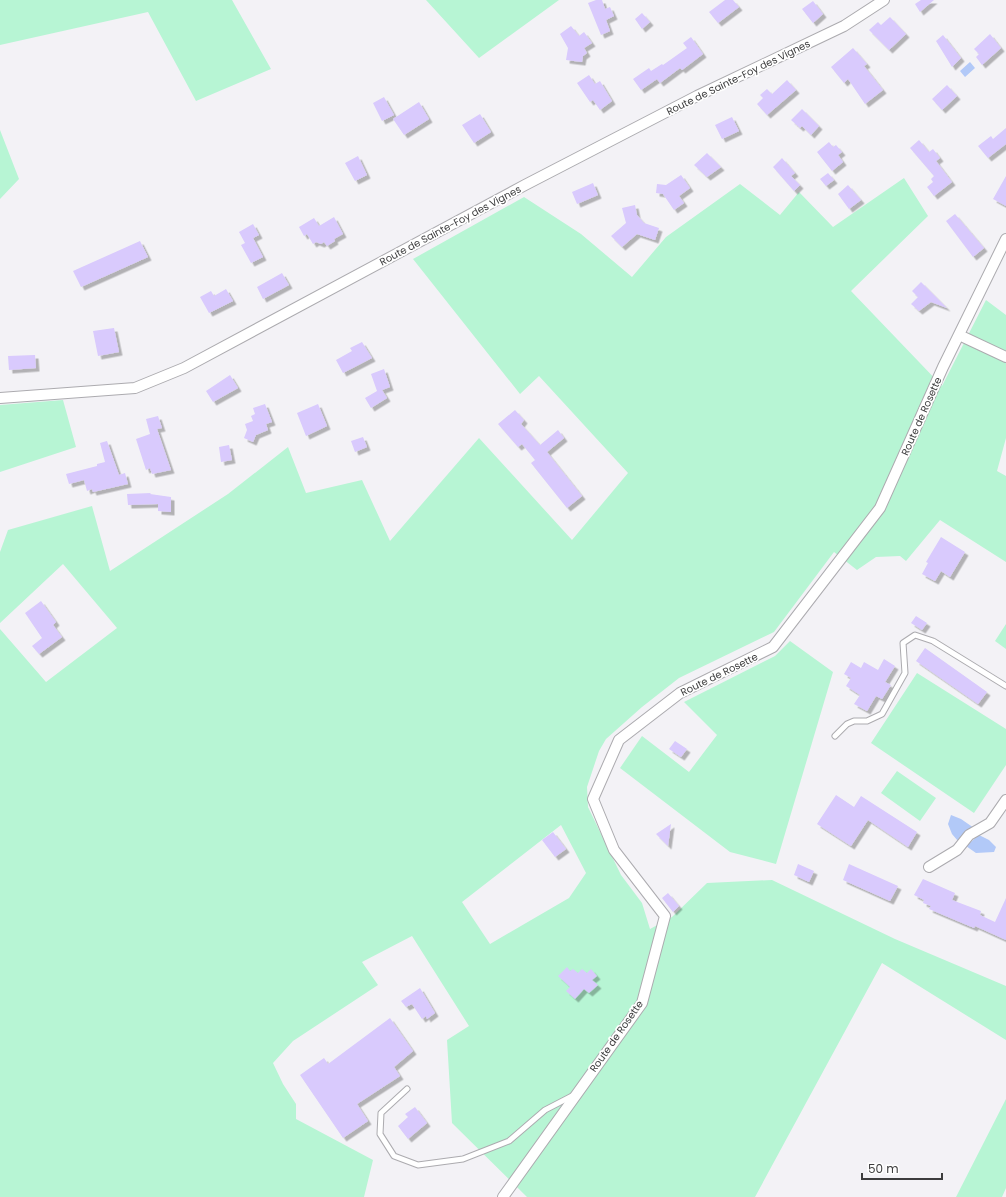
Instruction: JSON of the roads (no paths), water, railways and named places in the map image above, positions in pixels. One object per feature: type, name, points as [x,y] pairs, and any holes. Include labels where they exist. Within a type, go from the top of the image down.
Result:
[{"type":"street","name":"Route de Sainte-Foy des Vignes","points":[[0,398],[135,388],[184,368],[690,99],[844,26],[884,0]]},
{"type":"street","name":"Route de Rosette","points":[[503,1197],[642,1003],[665,916],[614,850],[593,798],[619,740],[680,693],[773,647],[880,508],[959,335],[1006,239]]},
{"type":"street","points":[[959,335],[1006,357]]},
{"type":"street","points":[[929,867],[956,850],[969,836],[990,823],[1006,800]]},
{"type":"lane","points":[[835,736],[847,724],[854,721],[867,721],[882,714],[905,673],[903,643],[915,635],[933,641],[1006,686]]},
{"type":"lane","points":[[407,1089],[381,1113],[380,1134],[394,1156],[418,1165],[463,1159],[508,1141],[545,1110],[576,1094]]},
{"type":"water","points":[[970,62],[975,68],[965,77],[960,71]]},
{"type":"water","points":[[951,815],[961,819],[974,828],[958,841],[952,834],[948,824]]},
{"type":"water","points":[[979,835],[989,840],[996,847],[994,852],[976,853],[966,846]]}]
